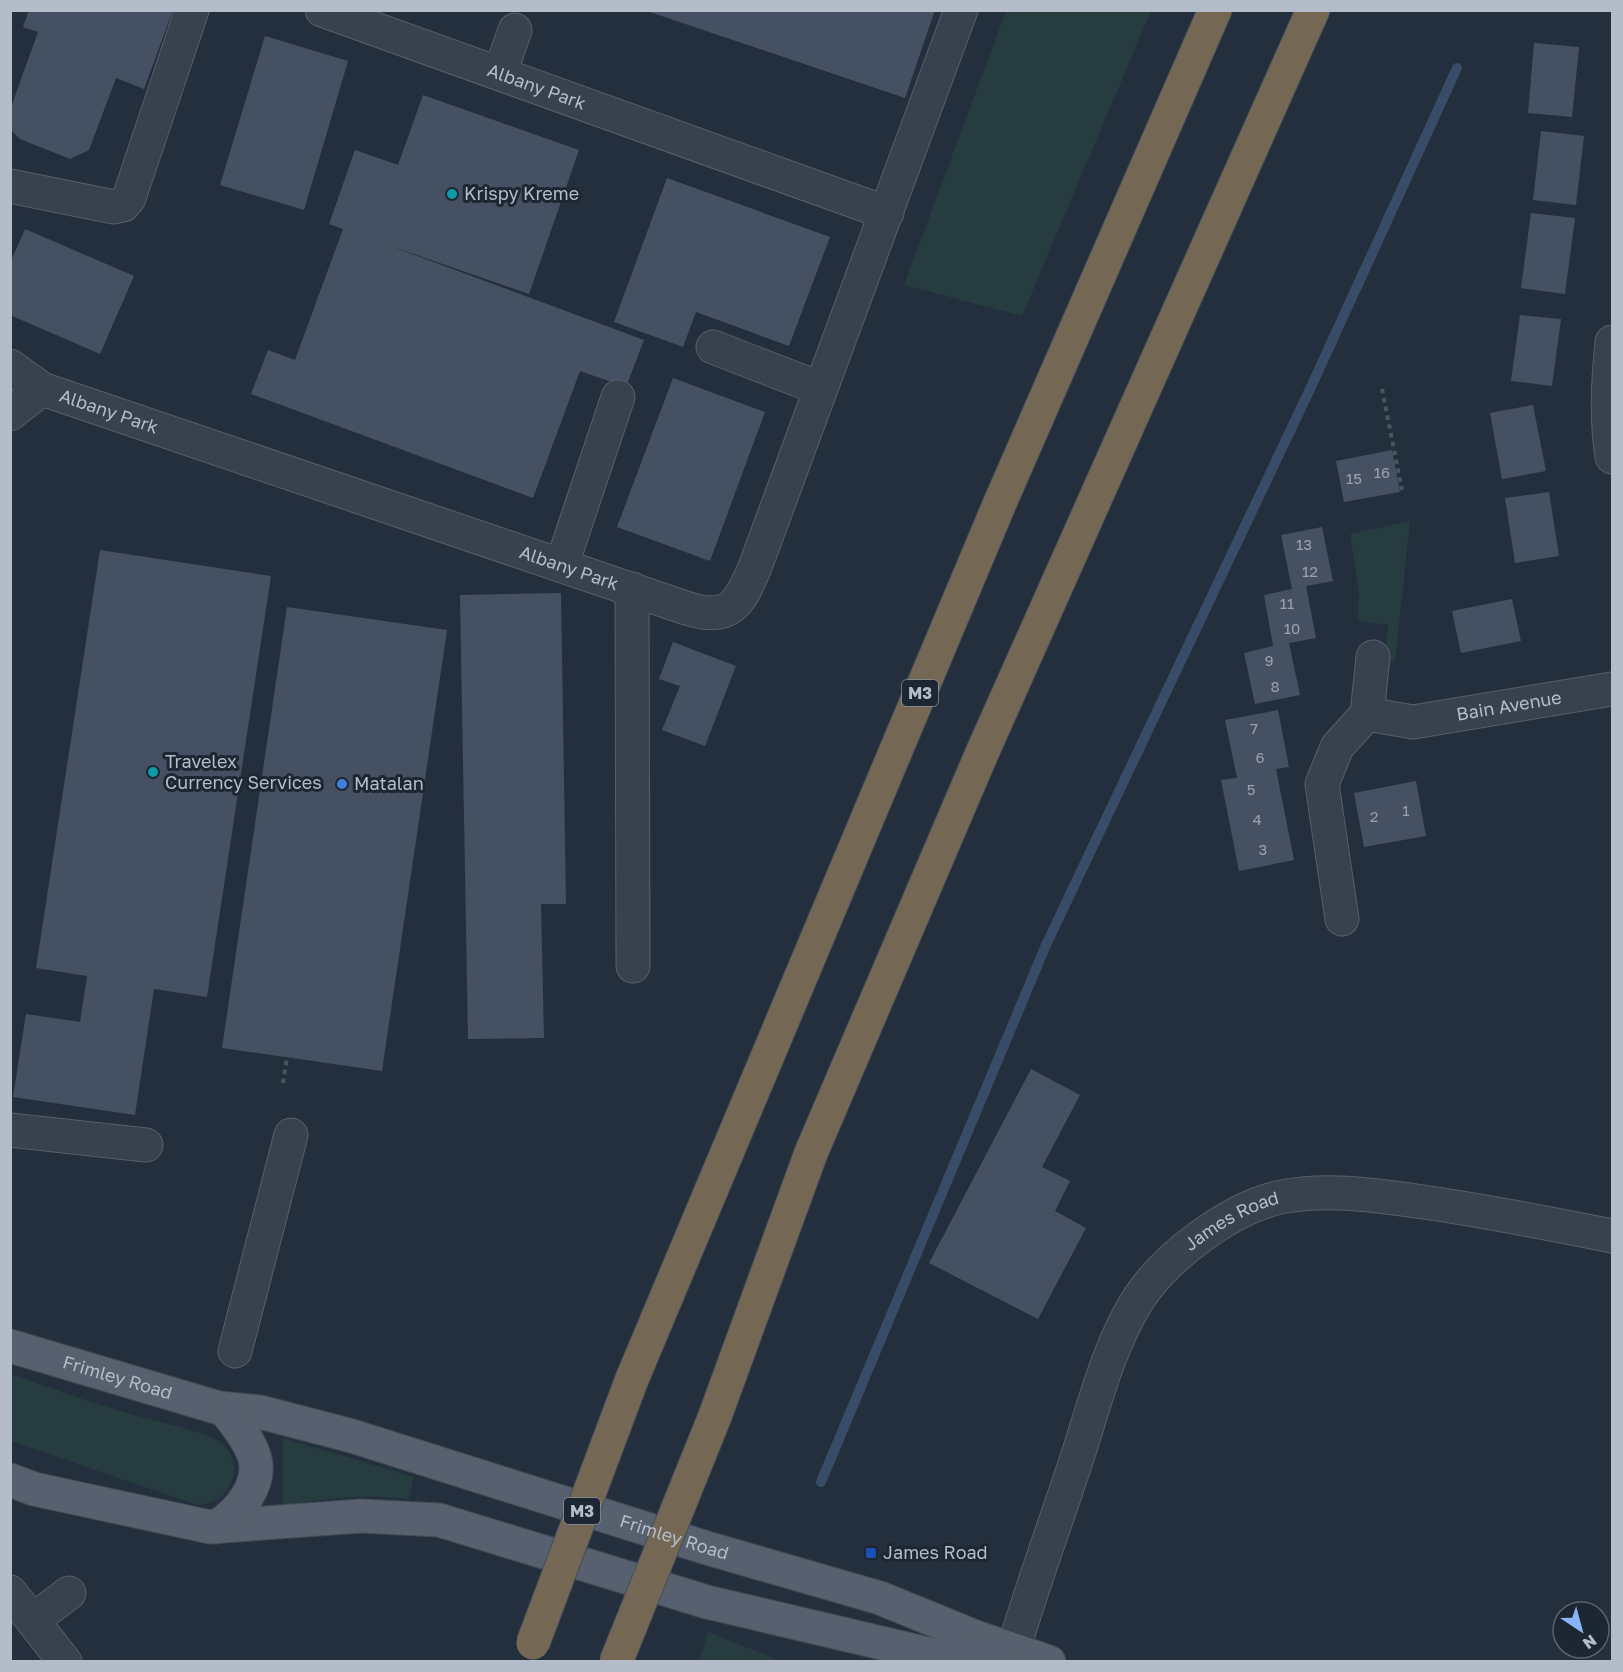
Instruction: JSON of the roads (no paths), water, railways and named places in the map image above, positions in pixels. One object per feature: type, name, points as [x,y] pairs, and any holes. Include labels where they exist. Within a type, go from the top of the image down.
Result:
[{"type":"highway","name":"M3","points":[[530,1652],[632,1379],[999,505],[1215,10]]},
{"type":"highway","points":[[616,1662],[715,1416],[811,1153],[982,753],[1312,10]]},
{"type":"highway","points":[[1285,71],[1319,10]]},
{"type":"main road","name":"Frimley Road","points":[[12,1343],[225,1410],[260,1412],[346,1434],[707,1548],[880,1598],[1013,1651],[1049,1662]]},
{"type":"main road","points":[[216,1527],[231,1518],[244,1502],[254,1480],[256,1466],[254,1454],[225,1410]]},
{"type":"main road","name":"Frimley Road","points":[[18,1489],[216,1527],[362,1516],[439,1520],[707,1602],[937,1656],[966,1656],[1013,1651]]},
{"type":"street","points":[[10,186],[114,207],[123,205],[129,198],[140,168],[192,10]]},
{"type":"street","name":"Albany Park","points":[[322,10],[887,213]]},
{"type":"street","name":"Albany Park","points":[[10,414],[42,389],[706,614],[727,610],[738,602],[755,567],[819,388],[887,213],[961,10]]},
{"type":"street","points":[[500,73],[515,30]]},
{"type":"street","points":[[1612,342],[1607,394],[1607,423],[1612,457]]},
{"type":"street","points":[[713,347],[819,388]]},
{"type":"street","points":[[10,366],[42,389]]},
{"type":"street","points":[[562,564],[618,397]]},
{"type":"street","points":[[632,589],[633,966]]},
{"type":"street","points":[[1342,919],[1322,784],[1336,747],[1367,714],[1373,657]]},
{"type":"street","name":"Bain Avenue","points":[[1367,714],[1413,722],[1612,689]]},
{"type":"street","points":[[10,1130],[146,1145]]},
{"type":"street","points":[[235,1351],[291,1135]]},
{"type":"street","name":"James Road","points":[[1013,1651],[1028,1598],[1123,1328],[1147,1287],[1165,1268],[1215,1226],[1249,1208],[1281,1197],[1326,1193],[1377,1196],[1447,1206],[1612,1236]]},
{"type":"street","points":[[10,1592],[65,1662]]},
{"type":"street","points":[[33,1620],[69,1593]]},
{"type":"waterway","points":[[821,1482],[1046,945],[1311,387],[1457,68]]},
{"type":"place","name":"Krispy Kreme","points":[[452,194]]},
{"type":"place","name":"Travelex Currency Services","points":[[153,772]]},
{"type":"place","name":"Matalan","points":[[342,784]]},
{"type":"place","name":"James Road","points":[[871,1553]]}]
